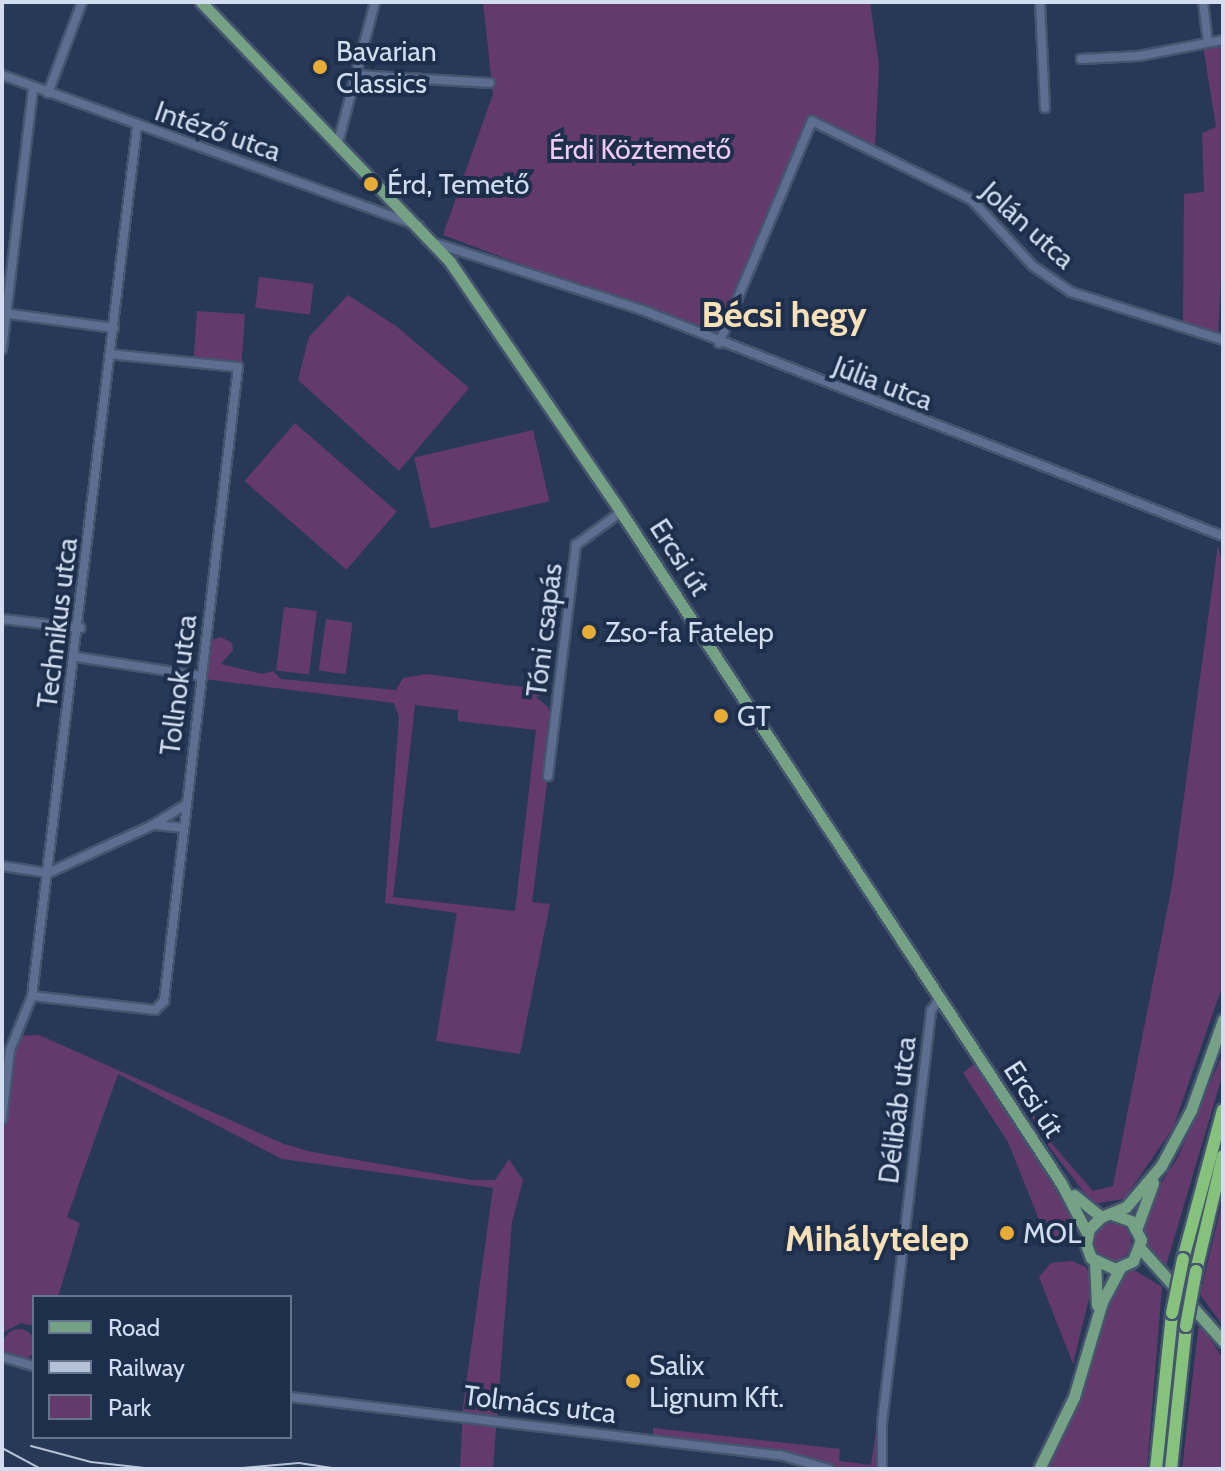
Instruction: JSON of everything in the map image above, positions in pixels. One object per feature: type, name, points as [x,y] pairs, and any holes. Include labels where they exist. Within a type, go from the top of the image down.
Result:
[{"type":"highway","points":[[1156,1469],[1172,1313],[1183,1259],[1223,1110]]},
{"type":"highway","points":[[1171,1469],[1186,1326],[1223,1156]]},
{"type":"main road","name":"Ercsi út","points":[[201,2],[435,243],[621,512],[1061,1183],[1087,1233]]},
{"type":"main road","points":[[1223,1020],[1202,1085],[1161,1166],[1137,1227],[1140,1248],[1223,1341]]},
{"type":"main road","points":[[1096,1322],[1095,1262],[1087,1249],[1087,1233],[1138,1195],[1161,1166]]},
{"type":"main road","name":"Ercsi út","points":[[1061,1183],[1106,1216]]},
{"type":"main road","points":[[1106,1216],[1137,1227]]},
{"type":"main road","points":[[1039,1469],[1074,1397],[1096,1322],[1124,1266],[1140,1248]]},
{"type":"main road","points":[[1095,1262],[1163,1275]]},
{"type":"street","points":[[48,93],[82,2]]},
{"type":"street","points":[[338,143],[375,2]]},
{"type":"street","points":[[1040,2],[1045,108]]},
{"type":"street","points":[[1203,2],[1208,43]]},
{"type":"street","points":[[1081,59],[1223,40]]},
{"type":"street","name":"Intéző utca","points":[[2,75],[137,127],[261,168],[401,224],[419,226]]},
{"type":"street","points":[[357,75],[490,83]]},
{"type":"street","points":[[2,349],[33,88]]},
{"type":"street","name":"Jolán utca","points":[[719,343],[812,121],[972,200],[1033,266],[1071,292],[1223,340]]},
{"type":"street","name":"Technikus utca","points":[[2,1119],[10,1050],[32,996],[80,628],[137,127]]},
{"type":"street","name":"Júlia utca","points":[[435,243],[576,286],[1223,536]]},
{"type":"street","points":[[4,313],[114,328]]},
{"type":"street","name":"Tollnok utca","points":[[32,996],[161,1008],[184,828],[238,367],[111,354]]},
{"type":"street","name":"Tóni csapás","points":[[548,776],[576,545],[621,512]]},
{"type":"street","points":[[2,619],[80,628]]},
{"type":"street","points":[[76,657],[201,676]]},
{"type":"street","points":[[2,866],[48,873],[153,825],[186,804]]},
{"type":"street","points":[[153,825],[184,828]]},
{"type":"street","name":"Délibáb utca","points":[[882,1469],[882,1423],[931,1011],[940,998]]},
{"type":"street","points":[[2,1357],[32,1365]]},
{"type":"street","name":"Tolmács utca","points":[[292,1397],[756,1452],[829,1469]]},
{"type":"green space","name":"Érdi Köztemető","points":[[483,2],[870,2],[879,65],[875,145],[810,117],[719,338],[443,235],[493,94]]},
{"type":"green space","points":[[1223,42],[1223,234],[1218,336],[1183,325],[1184,194],[1204,192],[1202,133],[1216,127],[1203,46]]},
{"type":"green space","points":[[259,277],[314,284],[310,314],[255,308]]},
{"type":"green space","points":[[348,295],[396,326],[469,388],[399,471],[298,380],[309,337]]},
{"type":"green space","points":[[197,311],[245,314],[241,363],[194,360]]},
{"type":"green space","points":[[295,423],[397,512],[346,570],[244,481]]},
{"type":"green space","points":[[533,430],[549,501],[431,529],[414,457]]},
{"type":"green space","points":[[1218,545],[1223,571],[1223,984],[1173,1128],[1124,1199],[1098,1203],[1090,1200],[1044,1140],[1020,1094],[1053,1145],[1093,1191],[1113,1186],[1172,885]]},
{"type":"green space","points":[[284,607],[317,611],[309,675],[276,671]]},
{"type":"green space","points":[[326,619],[353,623],[346,674],[319,670]]},
{"type":"green space","points":[[221,637],[232,643],[233,650],[221,664],[262,674],[273,671],[281,679],[396,690],[403,678],[427,674],[551,691],[536,697],[548,707],[554,727],[532,902],[550,904],[520,1054],[436,1041],[457,913],[385,903],[399,717],[394,703],[204,679],[208,641]],"holes":[[[415,705],[458,710],[458,721],[536,730],[515,911],[393,897]]]},
{"type":"green space","points":[[39,1035],[284,1144],[312,1152],[471,1180],[495,1180],[509,1159],[523,1180],[512,1222],[493,1469],[460,1469],[463,1407],[493,1188],[282,1159],[118,1074],[67,1217],[80,1223],[59,1295],[32,1295],[32,1326],[21,1323],[2,1333],[2,1142],[16,1036]]},
{"type":"green space","points":[[1223,1053],[1223,1073],[1165,1269],[1146,1247],[1143,1211],[1178,1157]]},
{"type":"green space","points":[[975,1063],[1079,1227],[1069,1240],[1052,1239],[1038,1217],[1008,1142],[963,1073]]},
{"type":"green space","points":[[1223,1199],[1223,1326],[1200,1294]]},
{"type":"green space","points":[[1112,1223],[1125,1229],[1131,1242],[1125,1255],[1112,1261],[1099,1255],[1093,1242],[1099,1229]]},
{"type":"green space","points":[[1072,1261],[1086,1267],[1093,1282],[1073,1364],[1039,1277],[1051,1263]]},
{"type":"green space","points":[[1134,1270],[1162,1287],[1147,1469],[1046,1469],[1079,1404],[1106,1304],[1122,1274]]},
{"type":"green space","points":[[1199,1322],[1223,1359],[1223,1469],[1182,1469]]},
{"type":"green space","points":[[19,1329],[30,1334],[30,1356],[19,1361],[8,1356],[3,1345],[8,1334]]},
{"type":"green space","points":[[880,1403],[882,1469],[829,1469],[653,1440],[653,1428],[840,1449],[839,1461],[871,1465]]},
{"type":"railway","points":[[31,1446],[91,1462],[154,1469]]},
{"type":"railway","points":[[2,1448],[41,1469]]},
{"type":"railway","points":[[231,1469],[299,1463],[339,1469]]},
{"type":"place","name":"Bavarian Classics","points":[[320,67]]},
{"type":"place","name":"Érd, Temető","points":[[371,184]]},
{"type":"place","name":"Zso-fa Fatelep","points":[[589,632]]},
{"type":"place","name":"GT","points":[[721,716]]},
{"type":"place","name":"MOL","points":[[1007,1233]]},
{"type":"place","name":"Salix Lignum Kft.","points":[[633,1381]]},
{"type":"district","name":"Bécsi hegy","points":[[784,315]]},
{"type":"district","name":"Mihálytelep","points":[[877,1239]]}]
